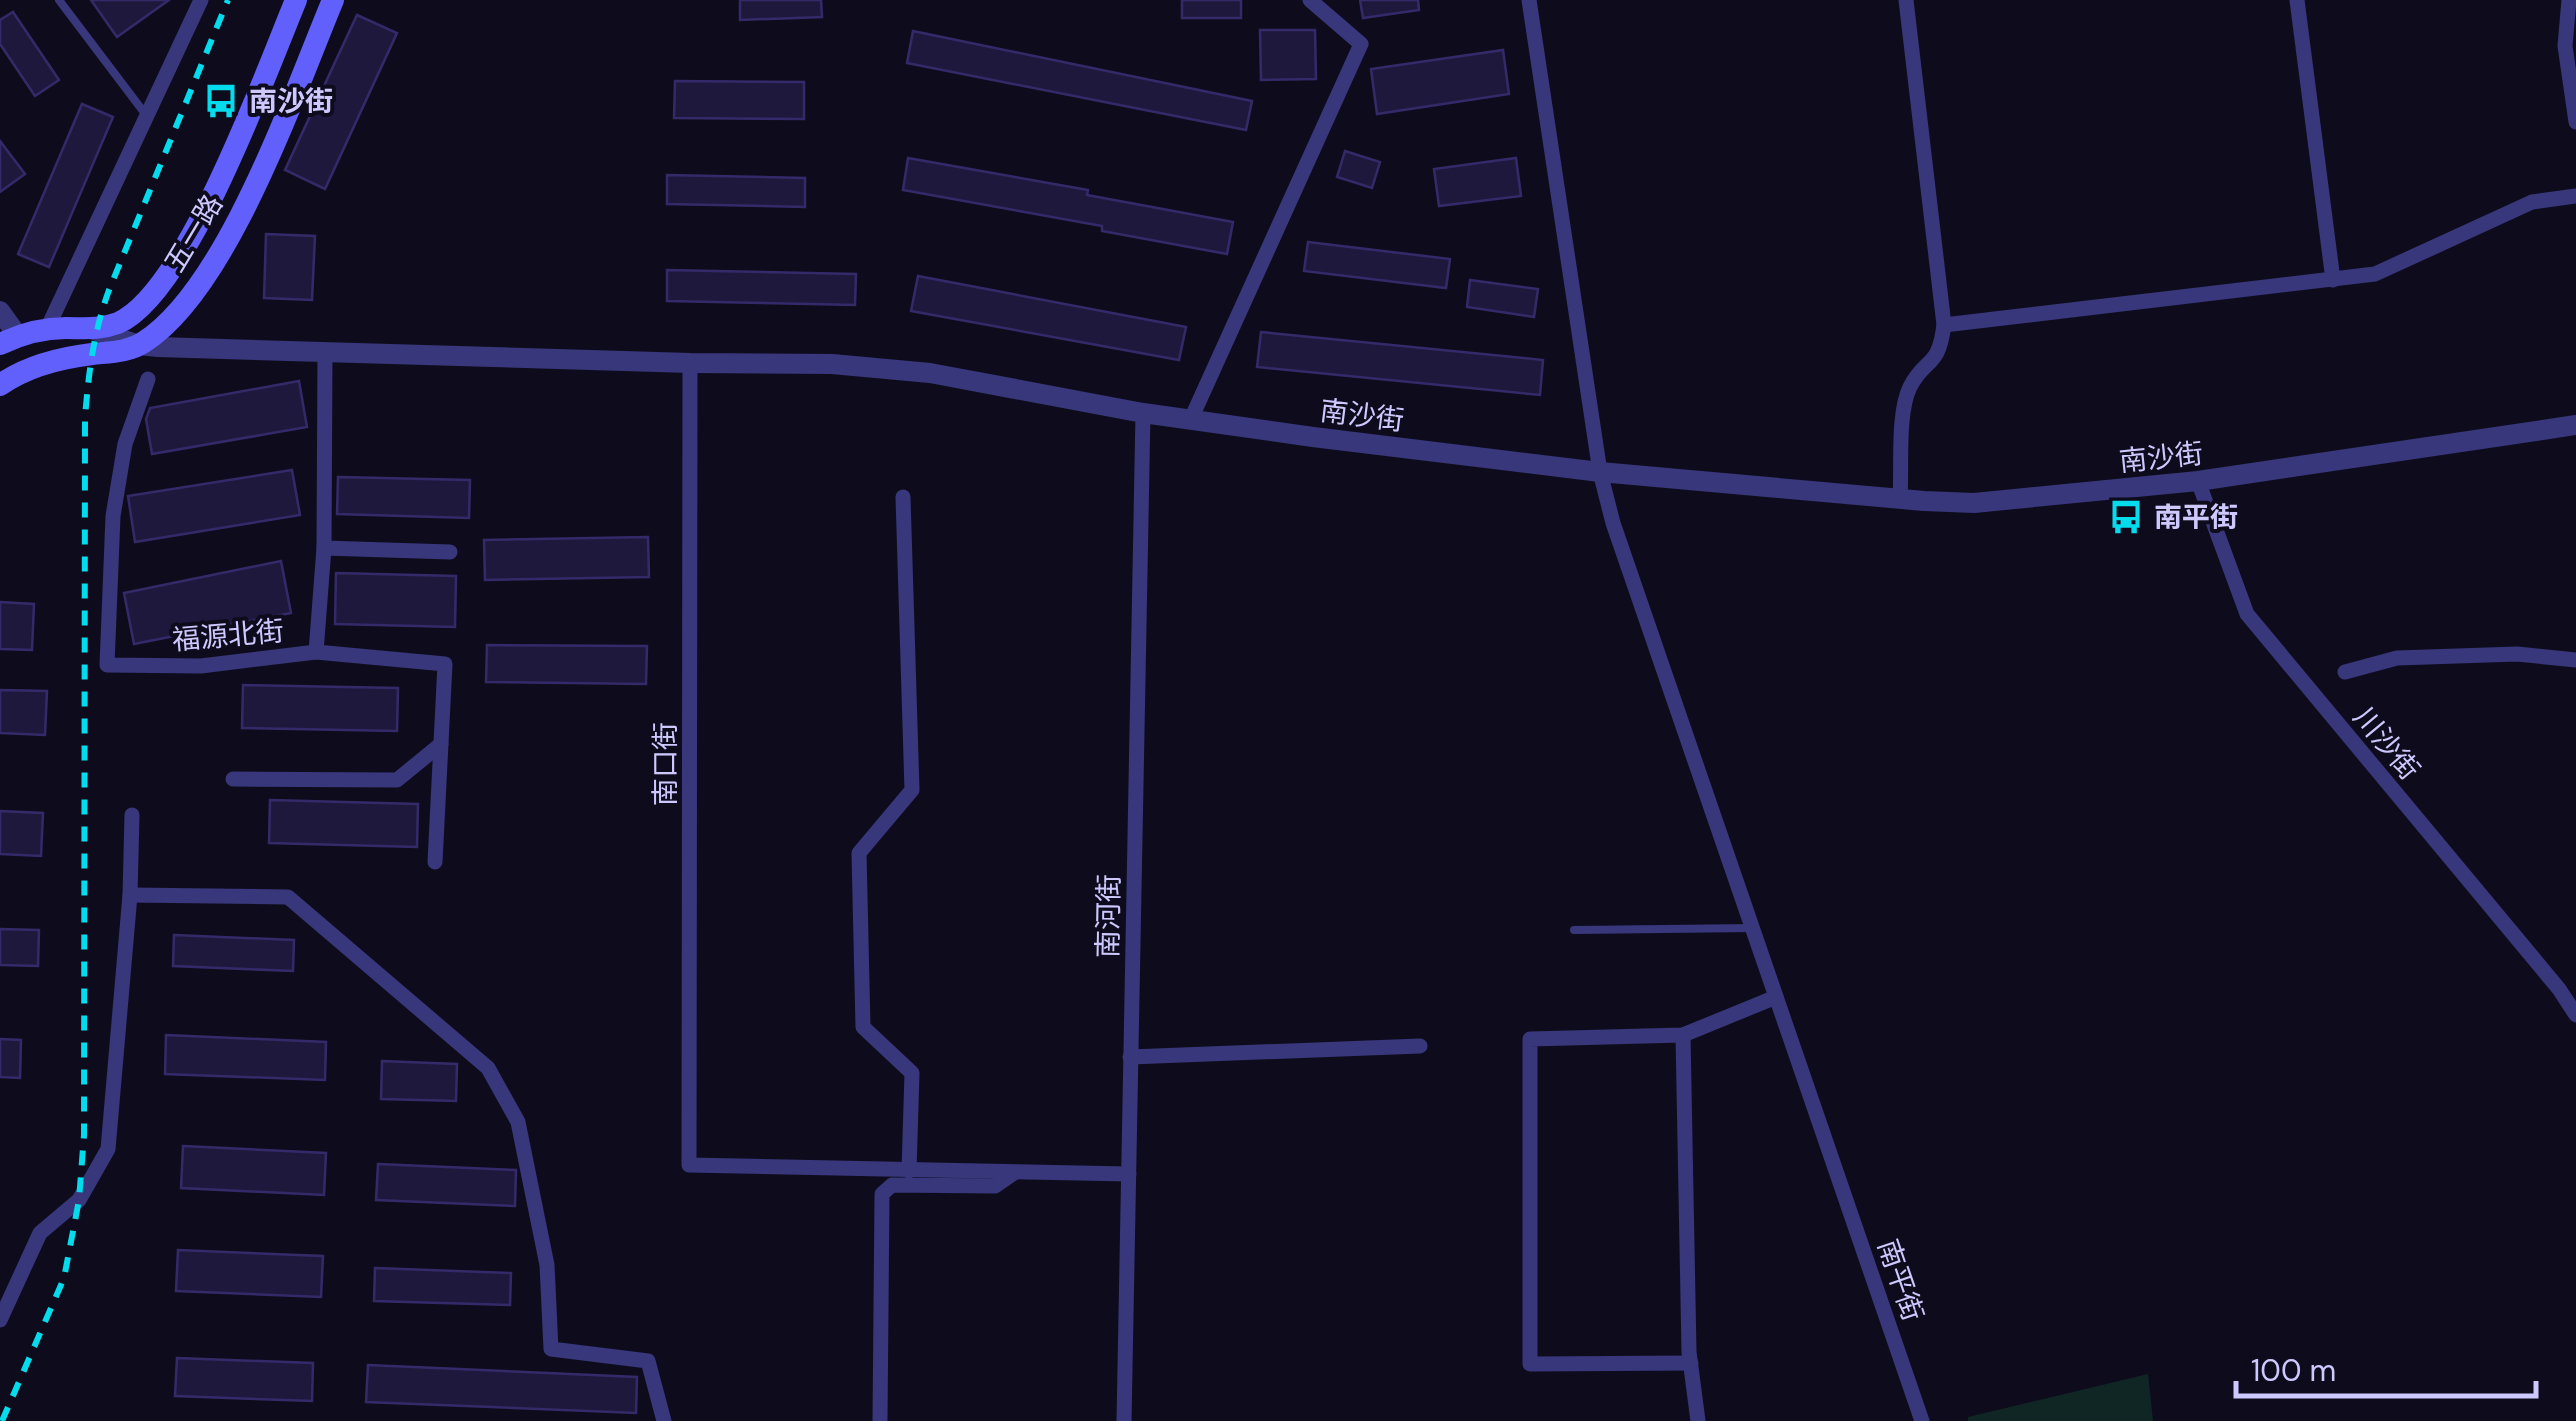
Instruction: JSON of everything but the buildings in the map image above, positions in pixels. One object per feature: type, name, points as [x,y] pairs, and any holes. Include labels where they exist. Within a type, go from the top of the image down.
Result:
[{"type":"main road","name":"五一路","points":[[9,340],[47,329],[94,330],[121,322],[143,306],[179,256],[210,199],[296,0]]},
{"type":"main road","name":"五一路","points":[[140,346],[166,326],[181,308],[236,222],[264,167],[333,0]]},
{"type":"main road","points":[[0,385],[16,374],[52,361],[140,346]]},
{"type":"street","points":[[47,329],[202,0]]},
{"type":"street","points":[[1191,419],[1361,44],[1310,0]]},
{"type":"street","name":"南平街","points":[[1529,0],[1600,472],[1613,523],[1922,1421]]},
{"type":"street","points":[[1900,500],[1904,410],[1911,386],[1940,354],[1944,326],[1906,0]]},
{"type":"street","points":[[2297,0],[2334,280]]},
{"type":"street","points":[[2570,0],[2566,46],[2576,122]]},
{"type":"street","points":[[1944,326],[2375,274],[2532,202],[2576,196]]},
{"type":"street","points":[[0,311],[9,340]]},
{"type":"street","name":"南沙街","points":[[94,330],[140,346],[832,364],[930,373],[1143,413],[1313,438],[1600,472],[1900,500],[1974,503],[2198,481],[2576,425]]},
{"type":"street","points":[[316,652],[324,548],[325,352]]},
{"type":"street","name":"南口街","points":[[690,363],[689,1165],[909,1171]]},
{"type":"street","name":"福源北街","points":[[148,380],[125,444],[114,516],[107,665],[201,666],[316,652],[445,664],[435,862]]},
{"type":"street","name":"南河街","points":[[1124,1421],[1143,413]]},
{"type":"street","name":"川沙街","points":[[2198,481],[2247,614],[2559,989],[2576,1015]]},
{"type":"street","points":[[903,498],[912,790],[860,853],[863,1027],[912,1073],[909,1171],[1128,1174]]},
{"type":"street","points":[[324,548],[450,552]]},
{"type":"street","points":[[2346,672],[2397,658],[2517,654],[2576,660]]},
{"type":"street","points":[[233,779],[397,780],[441,744]]},
{"type":"street","points":[[0,1320],[40,1233],[79,1200],[108,1149],[130,895],[132,815]]},
{"type":"street","points":[[130,895],[288,897],[488,1068],[518,1122],[547,1265],[551,1349],[648,1360],[664,1421]]},
{"type":"street","points":[[2559,989],[2576,994]]},
{"type":"street","points":[[1690,1363],[1530,1364],[1530,1039],[1684,1035],[1776,997]]},
{"type":"street","points":[[1684,1035],[1690,1363],[1698,1421]]},
{"type":"street","points":[[1130,1057],[1420,1046]]},
{"type":"street","points":[[880,1421],[882,1194],[892,1186],[995,1186],[1015,1173]]},
{"type":"lane","points":[[59,0],[146,115]]},
{"type":"lane","points":[[1574,930],[1752,928]]},
{"type":"green space","points":[[2148,1374],[2153,1421],[1968,1421],[1968,1417]]},
{"type":"railway","points":[[2,1421],[64,1278],[79,1200],[84,1135],[85,417],[93,353],[109,290],[228,0]]},
{"type":"place","name":"南沙街","points":[[221,101]]},
{"type":"place","name":"南平街","points":[[2126,517]]}]
